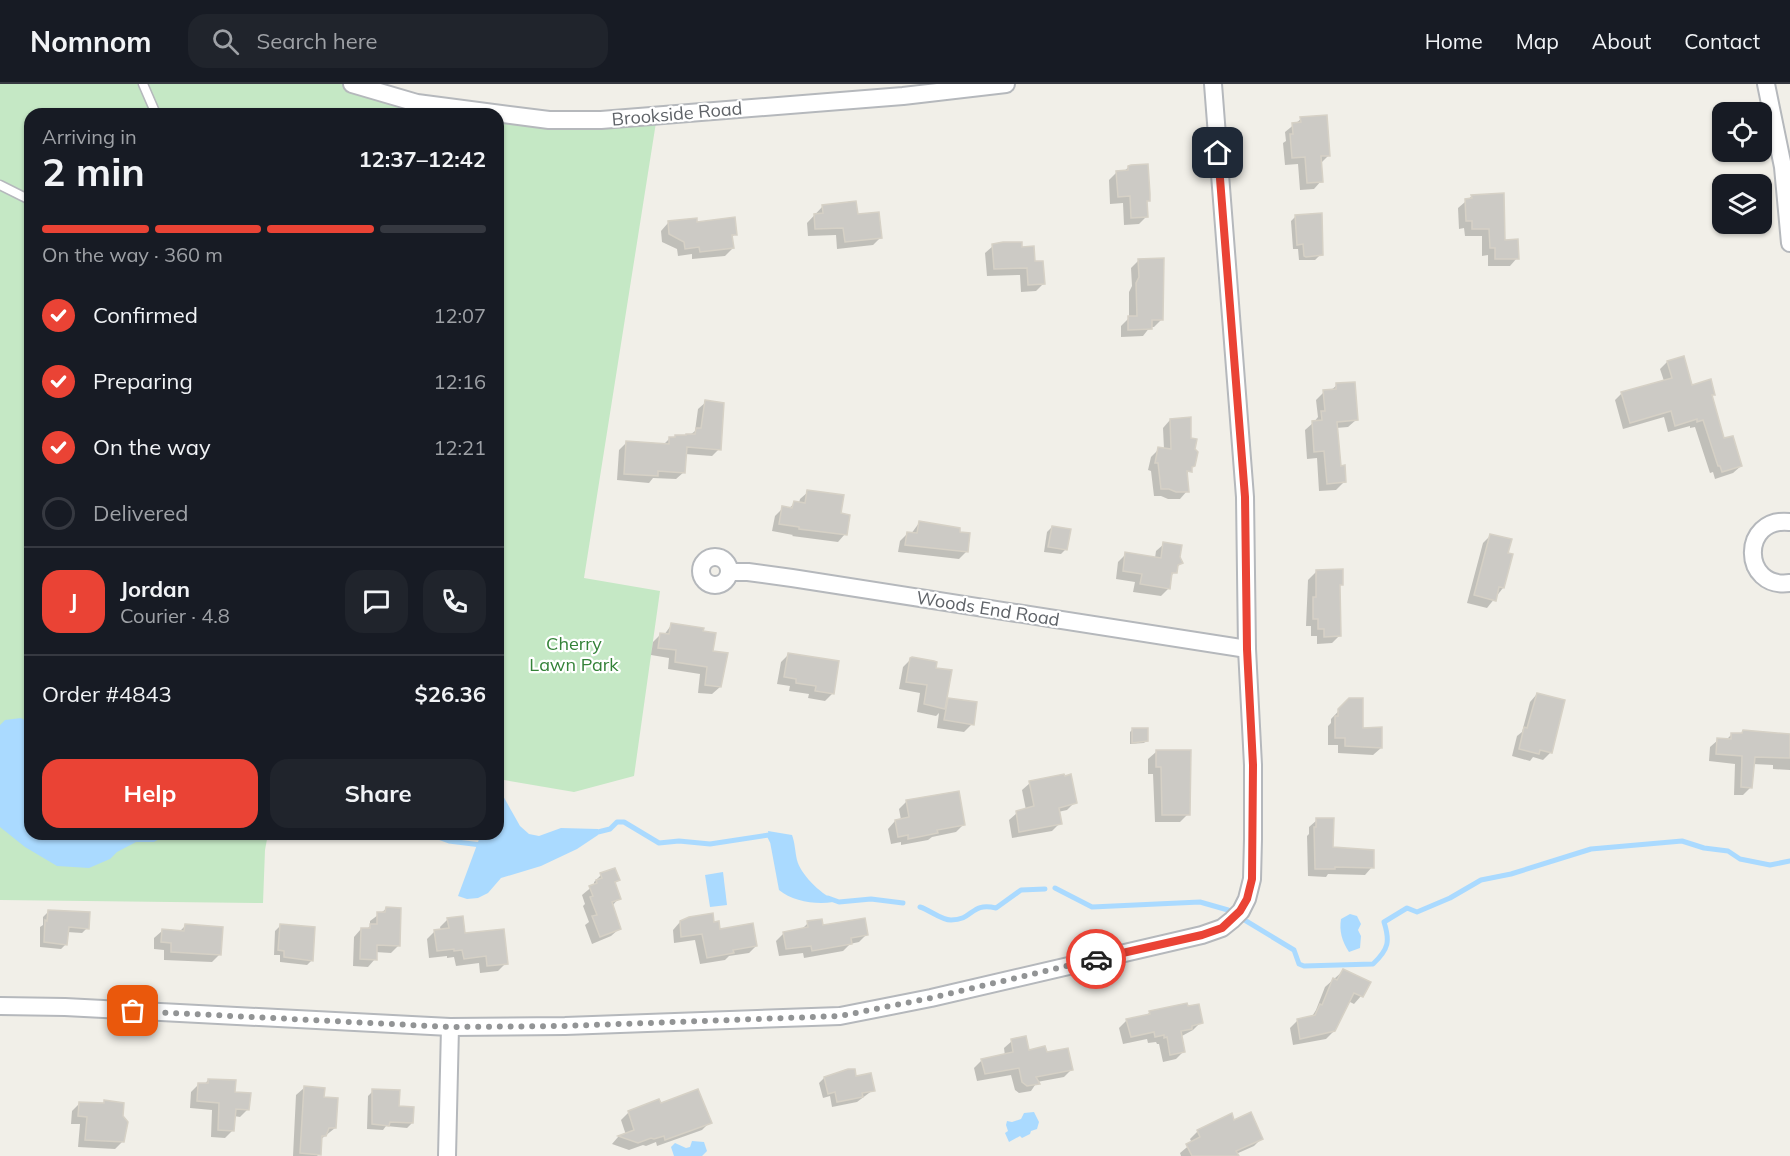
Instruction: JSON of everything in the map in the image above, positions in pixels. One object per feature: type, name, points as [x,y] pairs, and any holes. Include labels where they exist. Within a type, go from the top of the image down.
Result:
[{"type":"street","name":"Brookside Road","points":[[352,84],[417,103],[456,108]]},
{"type":"street","name":"Brookside Road","points":[[504,114],[549,120],[601,120],[903,90],[1006,84]]},
{"type":"street","points":[[0,1006],[65,1007],[450,1027],[565,1026],[840,1016],[931,998],[1202,935],[1222,928],[1236,916],[1247,899],[1252,879],[1253,765],[1247,649],[1245,497],[1213,84]]},
{"type":"street","points":[[1766,84],[1783,167],[1790,243]]},
{"type":"street","points":[[1790,522],[1774,523],[1764,528],[1757,536],[1752,552],[1756,566],[1765,578],[1775,583],[1790,583]]},
{"type":"street","name":"Woods End Road","points":[[729,572],[781,576],[1247,649]]},
{"type":"street","points":[[447,1156],[450,1027]]},
{"type":"lane","points":[[143,84],[153,108]]},
{"type":"lane","points":[[0,185],[24,197]]},
{"type":"green space","name":"Cherry Lawn Park","points":[[0,84],[380,84],[456,108],[24,108],[24,840],[267,840],[263,903],[0,900]]},
{"type":"green space","name":"Cherry Lawn Park","points":[[504,110],[657,116],[584,578],[660,591],[634,776],[574,792],[504,780]]},
{"type":"water","points":[[5,720],[24,720],[24,840],[158,840],[136,842],[117,852],[110,859],[89,868],[57,866],[25,847],[0,827],[0,725]]},
{"type":"water","points":[[504,798],[520,826],[529,834],[539,836],[561,828],[598,829],[598,835],[577,849],[541,866],[501,878],[488,893],[478,898],[467,899],[458,896],[479,840],[504,840]]},
{"type":"water","points":[[768,831],[792,835],[797,860],[802,871],[817,888],[834,899],[833,902],[804,901],[779,890]]},
{"type":"water","points":[[723,872],[727,905],[710,907],[705,875]]},
{"type":"water","points":[[1350,914],[1357,916],[1361,924],[1358,930],[1361,936],[1360,948],[1349,952],[1342,936],[1340,923],[1341,919]]},
{"type":"water","points":[[1034,1112],[1039,1122],[1037,1129],[1022,1138],[1020,1136],[1009,1142],[1005,1133],[1008,1131],[1007,1121],[1021,1119],[1024,1113]]},
{"type":"water","points":[[692,1141],[704,1142],[707,1151],[702,1156],[674,1156],[671,1147],[675,1143],[686,1148],[690,1147]]},
{"type":"building","points":[[1327,115],[1330,156],[1321,156],[1323,182],[1307,183],[1305,157],[1292,158],[1290,134],[1293,134],[1292,123],[1301,122],[1300,117]]},
{"type":"building","points":[[1148,164],[1150,201],[1147,201],[1148,217],[1131,218],[1130,196],[1118,197],[1116,171],[1128,170],[1128,166],[1131,165]]},
{"type":"building","points":[[1504,193],[1505,240],[1518,239],[1519,259],[1495,259],[1495,248],[1490,248],[1489,229],[1472,229],[1472,221],[1466,221],[1465,199],[1472,198],[1471,195]]},
{"type":"building","points":[[856,201],[858,214],[879,212],[882,238],[845,242],[843,228],[815,229],[814,214],[823,213],[822,205]]},
{"type":"building","points":[[1322,213],[1323,255],[1306,257],[1303,244],[1297,245],[1295,215]]},
{"type":"building","points":[[735,217],[737,235],[732,235],[734,248],[700,252],[699,247],[685,249],[684,242],[669,234],[668,221],[697,218],[697,222]]},
{"type":"building","points":[[1022,242],[1022,247],[1034,246],[1035,261],[1043,261],[1045,284],[1028,285],[1027,268],[994,269],[992,244]]},
{"type":"building","points":[[1164,258],[1163,320],[1152,320],[1152,329],[1128,330],[1128,316],[1137,316],[1138,259]]},
{"type":"building","points":[[1684,356],[1692,385],[1711,379],[1715,395],[1712,395],[1724,438],[1733,436],[1742,466],[1722,472],[1703,420],[1697,422],[1697,419],[1675,426],[1671,411],[1630,423],[1621,392],[1672,378],[1667,361]]},
{"type":"building","points":[[1355,382],[1358,420],[1337,422],[1341,466],[1345,465],[1346,482],[1327,484],[1324,451],[1314,452],[1312,421],[1322,420],[1321,411],[1325,411],[1323,390],[1336,389],[1336,383]]},
{"type":"building","points":[[705,400],[724,403],[721,450],[687,447],[685,473],[658,471],[658,476],[624,474],[626,441],[669,444],[669,437],[695,434],[696,428],[701,428]]},
{"type":"building","points":[[1191,417],[1191,438],[1197,439],[1195,449],[1198,452],[1192,472],[1187,471],[1189,492],[1161,489],[1158,463],[1155,463],[1158,447],[1171,449],[1170,419]]},
{"type":"building","points":[[807,490],[844,495],[841,513],[850,515],[847,535],[779,524],[782,506],[792,508],[794,501],[805,503]]},
{"type":"building","points":[[919,521],[960,528],[960,532],[970,533],[968,552],[905,545],[907,532],[917,533]]},
{"type":"building","points":[[1052,526],[1071,529],[1067,550],[1048,547]]},
{"type":"building","points":[[1490,534],[1512,539],[1508,553],[1513,554],[1504,588],[1499,587],[1496,601],[1474,595]]},
{"type":"building","points":[[1163,542],[1182,545],[1180,557],[1183,563],[1178,565],[1177,573],[1172,573],[1170,589],[1140,584],[1142,574],[1123,571],[1125,552],[1161,558]]},
{"type":"building","points":[[1343,569],[1343,585],[1340,585],[1341,636],[1324,637],[1324,629],[1318,629],[1318,619],[1313,619],[1316,570]]},
{"type":"building","points":[[671,623],[704,628],[703,631],[716,633],[713,651],[728,653],[721,687],[705,685],[707,667],[675,662],[676,650],[658,648],[660,633],[669,634]]},
{"type":"building","points":[[788,653],[839,661],[834,694],[815,691],[816,686],[796,683],[796,679],[784,677]]},
{"type":"building","points":[[912,657],[937,662],[936,668],[952,670],[945,709],[924,704],[927,685],[906,682]]},
{"type":"building","points":[[1537,693],[1565,700],[1552,753],[1540,750],[1539,754],[1519,749],[1524,727],[1527,728]]},
{"type":"building","points":[[948,698],[977,702],[974,725],[944,720]]},
{"type":"building","points":[[1349,698],[1363,698],[1363,728],[1382,727],[1382,748],[1345,746],[1345,738],[1335,738],[1335,716],[1338,716],[1338,709]]},
{"type":"building","points":[[1132,728],[1148,728],[1148,741],[1132,743]]},
{"type":"building","points":[[1743,730],[1790,734],[1790,758],[1755,757],[1752,788],[1741,787],[1742,756],[1716,754],[1717,738],[1731,739],[1731,733],[1742,733]]},
{"type":"building","points":[[1156,750],[1191,750],[1190,815],[1162,815],[1161,767],[1156,767]]},
{"type":"building","points":[[1064,774],[1065,776],[1071,774],[1077,803],[1059,808],[1062,824],[1019,832],[1016,811],[1034,806],[1029,781]]},
{"type":"building","points":[[959,791],[965,825],[937,830],[938,833],[908,839],[908,835],[898,837],[895,820],[909,817],[906,800]]},
{"type":"building","points":[[1316,818],[1334,818],[1333,847],[1374,850],[1374,868],[1315,869],[1314,827],[1316,827]]},
{"type":"building","points":[[615,868],[620,880],[615,882],[621,899],[612,902],[621,929],[600,937],[592,916],[597,915],[590,897],[593,896],[589,886],[602,878],[600,873]]},
{"type":"building","points":[[386,907],[401,908],[400,946],[377,945],[377,960],[360,959],[361,928],[370,928],[370,924],[377,924],[377,912],[385,912]]},
{"type":"building","points":[[48,910],[90,912],[89,929],[69,927],[67,945],[44,942]]},
{"type":"building","points":[[713,913],[714,922],[719,921],[720,929],[753,923],[757,946],[707,958],[702,934],[681,937],[680,921]]},
{"type":"building","points":[[463,916],[465,933],[504,929],[508,964],[487,966],[486,956],[464,959],[462,950],[437,951],[434,930],[449,928],[447,918]]},
{"type":"building","points":[[865,918],[868,935],[851,938],[852,944],[812,951],[811,946],[786,949],[783,932],[808,927],[807,921],[822,919],[823,925]]},
{"type":"building","points":[[185,924],[223,927],[221,955],[171,952],[171,943],[161,942],[162,929],[184,931]]},
{"type":"building","points":[[280,924],[315,927],[313,961],[284,957],[284,951],[278,950]]},
{"type":"building","points":[[1343,969],[1371,982],[1363,997],[1354,993],[1335,1031],[1300,1039],[1297,1019],[1315,1015],[1320,1004],[1322,1005],[1333,978],[1337,980]]},
{"type":"building","points":[[1187,1003],[1188,1006],[1199,1004],[1203,1023],[1192,1026],[1192,1029],[1181,1031],[1185,1052],[1170,1055],[1167,1037],[1164,1038],[1164,1035],[1155,1037],[1154,1032],[1131,1037],[1126,1019],[1150,1014],[1149,1011]]},
{"type":"building","points":[[1026,1036],[1029,1050],[1045,1046],[1047,1052],[1068,1048],[1073,1070],[1036,1077],[1040,1084],[1027,1086],[1022,1082],[1019,1068],[985,1074],[981,1059],[1013,1052],[1011,1039]]},
{"type":"building","points":[[855,1069],[856,1076],[871,1073],[875,1091],[862,1093],[863,1097],[837,1102],[835,1092],[828,1094],[824,1077]]},
{"type":"building","points":[[208,1079],[236,1080],[235,1092],[251,1093],[249,1110],[236,1109],[234,1131],[218,1130],[219,1103],[197,1101],[198,1083],[208,1083]]},
{"type":"building","points":[[304,1086],[325,1088],[324,1097],[338,1098],[336,1128],[329,1128],[326,1136],[322,1136],[321,1155],[300,1153]]},
{"type":"building","points":[[372,1089],[400,1090],[399,1106],[414,1107],[413,1123],[390,1122],[389,1126],[372,1124]]},
{"type":"building","points":[[698,1089],[712,1123],[665,1140],[664,1136],[638,1143],[618,1136],[634,1130],[628,1111],[659,1099],[661,1103]]},
{"type":"building","points":[[104,1100],[124,1103],[123,1116],[128,1122],[124,1142],[85,1140],[87,1117],[78,1116],[79,1102],[104,1103]]},
{"type":"building","points":[[1251,1112],[1263,1139],[1236,1151],[1239,1156],[1192,1156],[1186,1144],[1200,1137],[1197,1130],[1232,1113],[1234,1120]]},
{"type":"waterway","points":[[594,833],[610,829],[617,822],[624,822],[659,843],[679,841],[710,844],[769,835],[772,841]]},
{"type":"waterway","points":[[446,840],[481,845]]},
{"type":"waterway","points":[[1055,888],[1092,907],[1200,902],[1228,910],[1294,950],[1299,964],[1304,966],[1373,964],[1387,944],[1384,922],[1407,908],[1417,912],[1450,898],[1481,880],[1511,874],[1591,849],[1682,841],[1704,848],[1728,851],[1740,859],[1770,865],[1790,861]]},
{"type":"waterway","points":[[920,907],[943,918],[958,919],[981,907],[996,908],[1021,890],[1045,889]]},
{"type":"waterway","points":[[828,898],[839,902],[871,899],[903,903]]},
{"type":"way so far","points":[[133,1011],[450,1027],[565,1026],[840,1016],[931,998],[1096,959]]},
{"type":"route","points":[[1096,959],[1202,935],[1222,928],[1240,911],[1247,899],[1252,879],[1253,765],[1247,649],[1245,497],[1218,153]]}]
